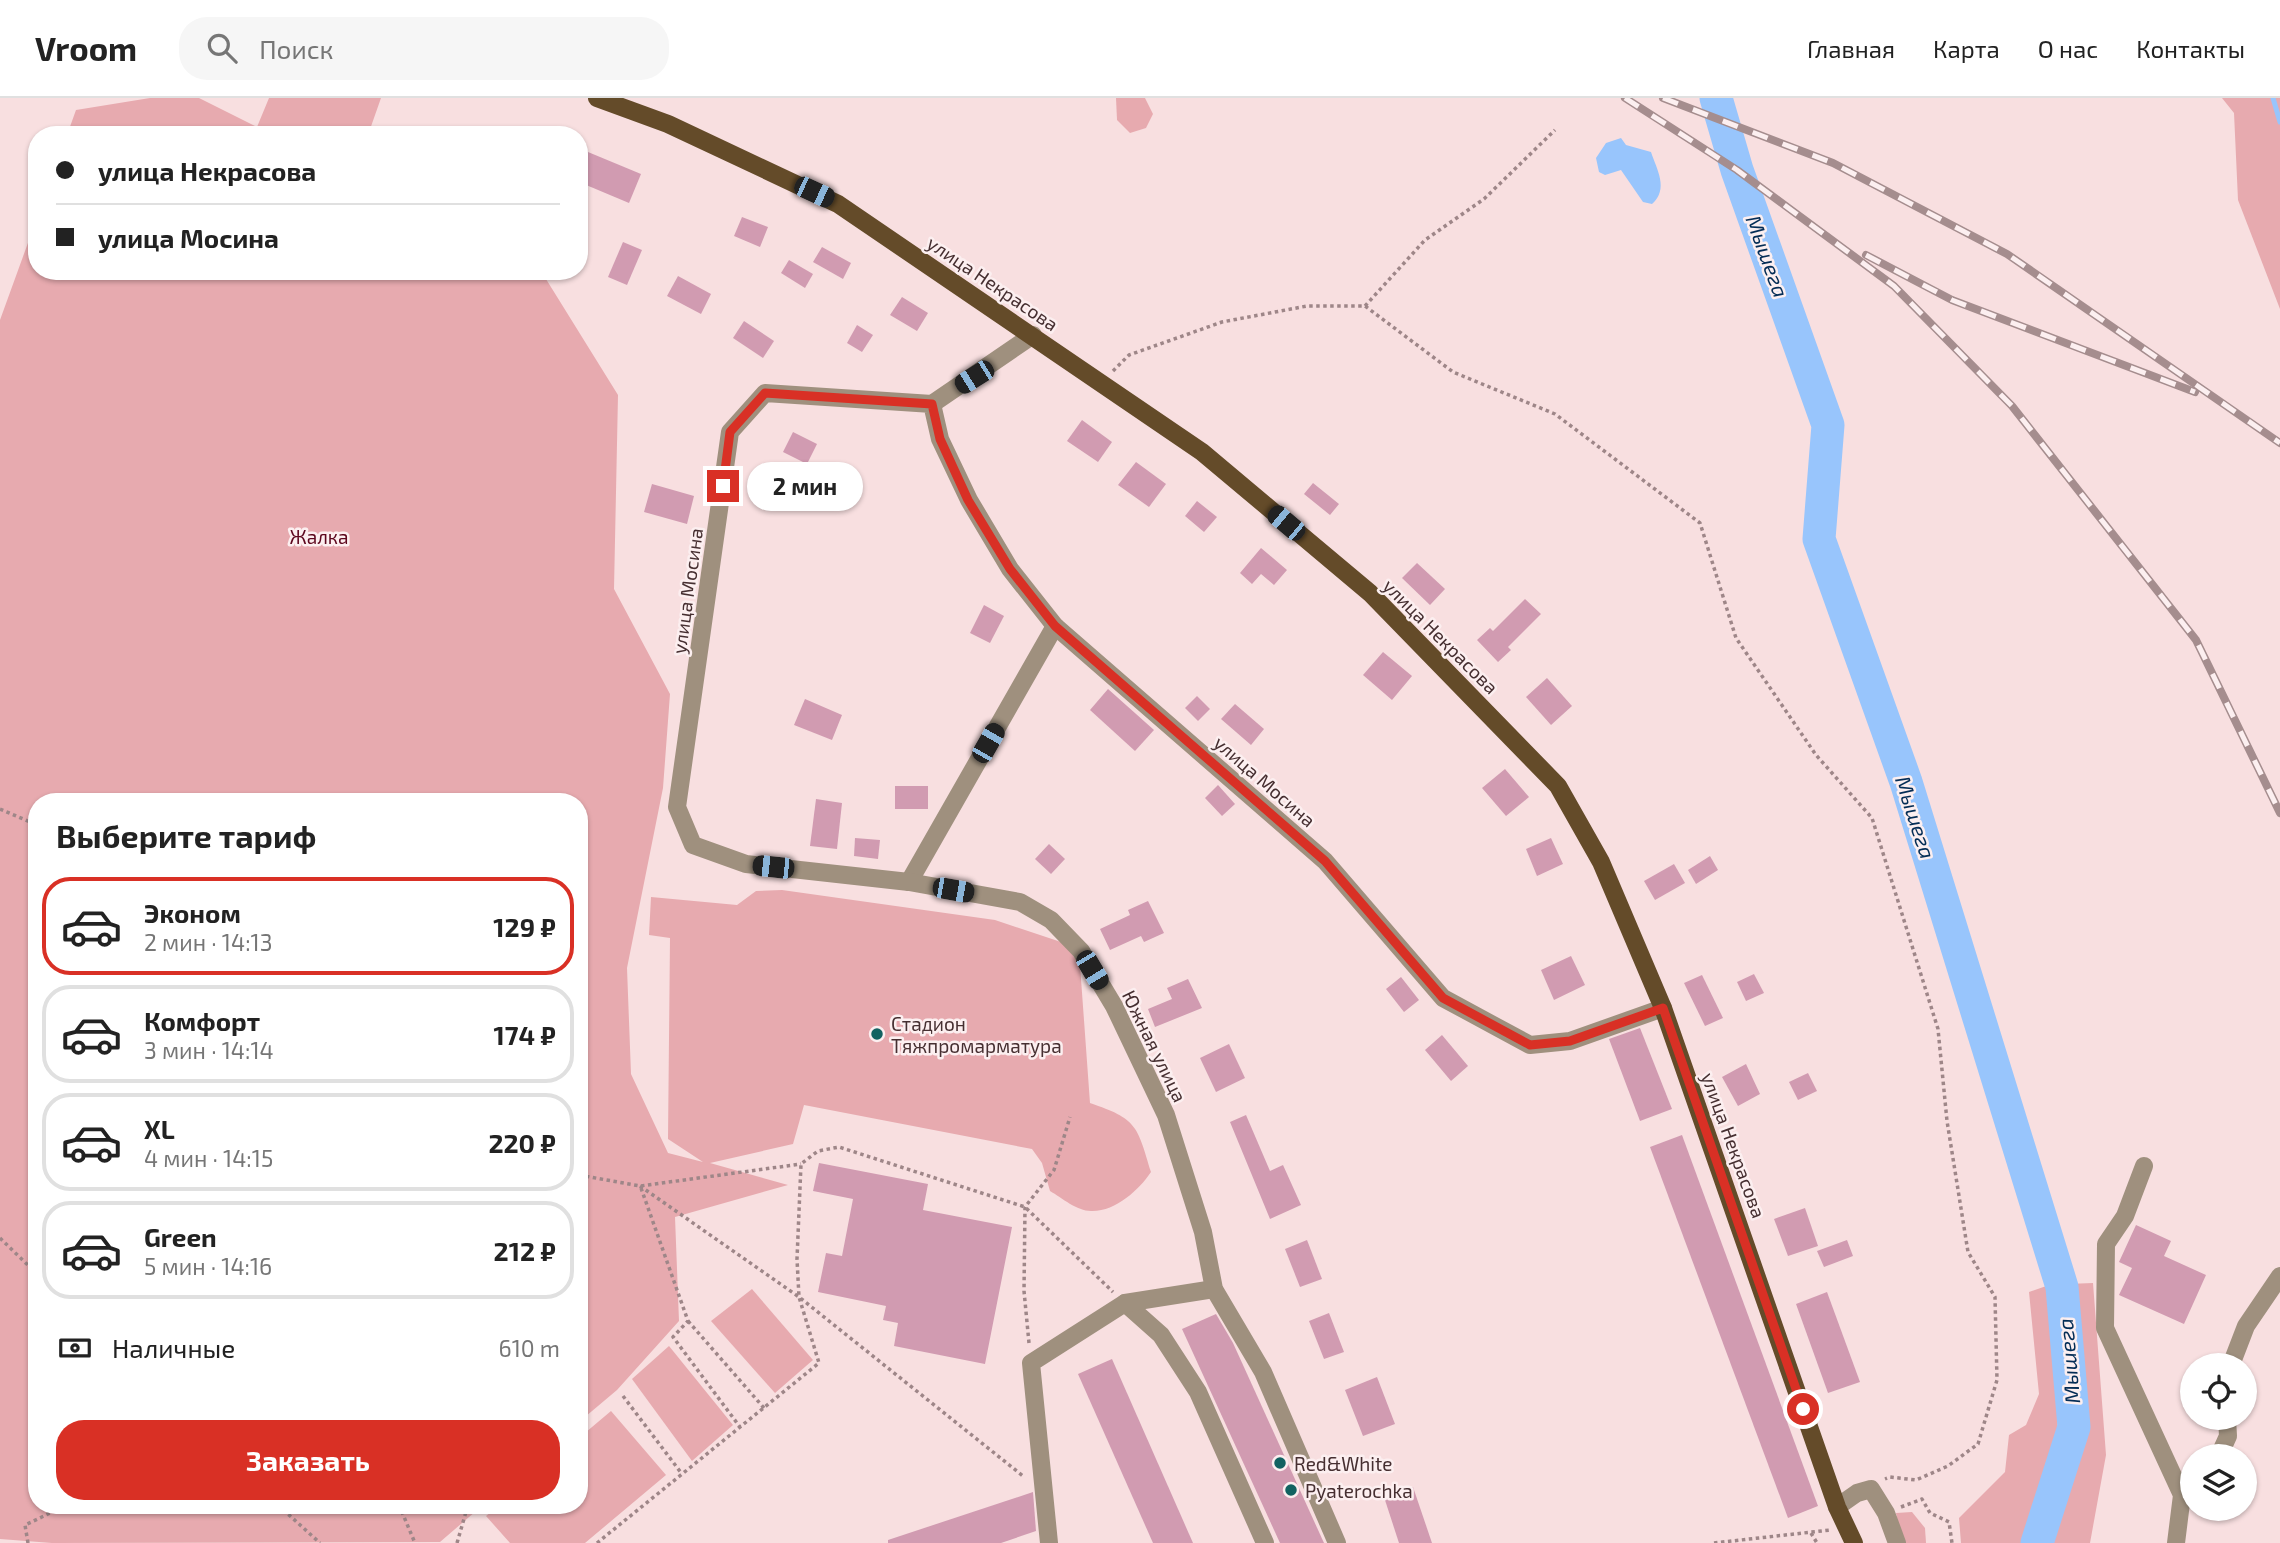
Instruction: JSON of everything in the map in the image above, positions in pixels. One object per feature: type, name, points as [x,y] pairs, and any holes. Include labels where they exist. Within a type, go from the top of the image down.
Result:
[{"type":"main road","name":"улица Некрасова","points":[[597,98],[668,124],[838,204],[1202,452],[1370,593],[1558,786],[1601,862],[1663,1008],[1837,1507],[1853,1543]]},
{"type":"street","points":[[932,404],[1033,335]]},
{"type":"street","name":"улица Мосина","points":[[693,845],[677,807],[730,432],[765,393],[932,404],[940,439],[968,500],[1010,569],[1055,626],[1325,861],[1443,998],[1530,1045],[1570,1041],[1663,1008]]},
{"type":"street","points":[[909,882],[1055,626]]},
{"type":"street","name":"Южная улица","points":[[693,845],[746,864],[909,882],[1020,902],[1051,920],[1081,951],[1114,1006],[1166,1115],[1203,1232],[1214,1289],[1263,1372],[1337,1543]]},
{"type":"street","points":[[2144,1166],[2125,1216],[2106,1244],[2105,1328],[2180,1476]]},
{"type":"street","points":[[2236,1353],[2246,1326],[2280,1276]]},
{"type":"street","points":[[1048,1543],[1031,1363],[1125,1303],[1214,1289]]},
{"type":"street","points":[[1125,1303],[1161,1335],[1198,1392],[1265,1543]]},
{"type":"street","points":[[1837,1507],[1857,1493],[1871,1489],[1886,1513],[1897,1543]]},
{"type":"street","points":[[2176,1543],[2181,1521]]},
{"type":"path","points":[[1365,306],[1425,240],[1485,199],[1555,130]]},
{"type":"path","points":[[1101,382],[1129,355],[1222,322],[1307,306],[1365,306],[1453,372],[1555,414],[1700,523],[1736,638],[1816,755],[1872,818],[1938,1029],[1947,1121],[1968,1252],[1996,1297],[1997,1380],[1978,1444],[1948,1466],[1916,1480],[1890,1476],[1871,1489]]},
{"type":"path","points":[[0,809],[28,821]]},
{"type":"path","points":[[1031,1363],[1024,1291],[1024,1208],[1054,1170],[1070,1117]]},
{"type":"path","points":[[588,1177],[640,1186],[802,1164],[818,1152],[839,1147],[1024,1208],[1125,1303]]},
{"type":"path","points":[[597,1543],[819,1363],[799,1297],[797,1259],[802,1164]]},
{"type":"path","points":[[640,1186],[799,1297],[1043,1492]]},
{"type":"path","points":[[640,1186],[688,1321],[764,1408]]},
{"type":"path","points":[[0,1238],[28,1265]]},
{"type":"path","points":[[688,1321],[673,1337],[740,1427]]},
{"type":"path","points":[[623,1396],[682,1474]]},
{"type":"path","points":[[28,1543],[25,1525],[48,1514]]},
{"type":"path","points":[[288,1514],[320,1543]]},
{"type":"path","points":[[403,1514],[415,1543]]},
{"type":"path","points":[[457,1543],[465,1514]]},
{"type":"path","points":[[1714,1543],[1811,1533],[1817,1543]]},
{"type":"green space","points":[[150,98],[199,98],[255,126],[70,126],[76,110]]},
{"type":"green space","points":[[269,98],[381,98],[371,126],[257,126]]},
{"type":"green space","points":[[1116,98],[1145,98],[1153,114],[1146,128],[1130,133],[1117,120]]},
{"type":"green space","points":[[2222,98],[2280,98],[2280,309],[2238,200],[2234,113]]},
{"type":"green space","name":"Жалка","points":[[28,243],[28,280],[547,280],[618,395],[614,589],[670,694],[663,788],[627,968],[631,1074],[668,1153],[703,1162],[668,1139],[670,938],[649,935],[651,897],[737,905],[756,891],[782,890],[995,920],[1064,943],[1080,965],[1090,1103],[1117,1114],[1133,1126],[1151,1172],[1126,1199],[1109,1208],[1091,1211],[1075,1207],[1050,1191],[1042,1163],[1032,1149],[804,1105],[793,1144],[710,1163],[788,1185],[675,1217],[679,1321],[617,1390],[588,1414],[588,793],[28,793],[28,1514],[473,1514],[440,1542],[52,1543],[0,1539],[0,320]]},
{"type":"green space","points":[[2093,1283],[2106,1455],[2090,1543],[2046,1543],[2080,1436],[2067,1284]]},
{"type":"green space","points":[[2052,1284],[2058,1433],[2038,1494],[2027,1543],[1961,1543],[1959,1518],[2005,1472],[2009,1435],[2026,1425],[2039,1394],[2029,1292]]},
{"type":"green space","points":[[752,1289],[813,1360],[775,1393],[711,1321]]},
{"type":"green space","points":[[669,1346],[733,1425],[692,1461],[632,1379]]},
{"type":"green space","points":[[611,1411],[666,1475],[585,1543],[510,1543],[486,1516],[588,1514],[588,1430]]},
{"type":"green space","points":[[1912,1512],[1925,1528],[1926,1543],[1902,1543],[1896,1513]]},
{"type":"water","points":[[1621,138],[1626,145],[1651,152],[1661,186],[1652,204],[1643,202],[1621,170],[1605,175],[1599,172],[1596,158],[1606,143]]},
{"type":"building","points":[[588,152],[641,174],[629,203],[588,186]]},
{"type":"building","points":[[742,217],[768,227],[760,247],[734,236]]},
{"type":"building","points":[[623,242],[642,250],[627,285],[608,277]]},
{"type":"building","points":[[822,247],[851,263],[843,279],[813,262]]},
{"type":"building","points":[[789,260],[813,274],[805,288],[781,273]]},
{"type":"building","points":[[678,276],[711,294],[701,314],[667,296]]},
{"type":"building","points":[[902,297],[928,313],[917,331],[890,315]]},
{"type":"building","points":[[744,321],[774,341],[763,358],[733,338]]},
{"type":"building","points":[[857,325],[873,335],[862,352],[847,343]]},
{"type":"building","points":[[1082,420],[1112,442],[1098,462],[1067,441]]},
{"type":"building","points":[[793,432],[817,444],[807,464],[783,452]]},
{"type":"building","points":[[1136,462],[1166,484],[1149,507],[1118,485]]},
{"type":"building","points":[[1313,483],[1339,504],[1330,515],[1304,494]]},
{"type":"building","points":[[652,484],[694,496],[687,524],[644,512]]},
{"type":"building","points":[[1197,501],[1217,517],[1204,532],[1185,516]]},
{"type":"building","points":[[1261,548],[1287,570],[1274,585],[1261,574],[1252,584],[1240,573]]},
{"type":"building","points":[[1417,563],[1445,589],[1430,605],[1402,578]]},
{"type":"building","points":[[1525,599],[1541,614],[1508,647],[1511,650],[1498,662],[1477,640],[1490,628],[1493,631]]},
{"type":"building","points":[[984,605],[1004,616],[990,643],[970,633]]},
{"type":"building","points":[[1383,652],[1412,676],[1392,700],[1363,675]]},
{"type":"building","points":[[1547,678],[1572,706],[1551,725],[1526,697]]},
{"type":"building","points":[[1108,689],[1154,730],[1135,751],[1090,710]]},
{"type":"building","points":[[1197,696],[1210,709],[1198,721],[1185,708]]},
{"type":"building","points":[[805,699],[842,715],[832,740],[794,725]]},
{"type":"building","points":[[1235,704],[1264,729],[1251,745],[1221,719]]},
{"type":"building","points":[[1505,769],[1529,797],[1506,816],[1482,788]]},
{"type":"building","points":[[1218,785],[1235,804],[1222,816],[1205,798]]},
{"type":"building","points":[[895,786],[928,786],[928,809],[895,809]]},
{"type":"building","points":[[816,799],[842,803],[837,849],[810,846]]},
{"type":"building","points":[[855,838],[880,840],[878,859],[854,856]]},
{"type":"building","points":[[1551,838],[1563,864],[1537,876],[1526,849]]},
{"type":"building","points":[[1049,844],[1065,859],[1051,874],[1035,859]]},
{"type":"building","points":[[1710,856],[1718,870],[1696,884],[1688,870]]},
{"type":"building","points":[[1674,864],[1685,883],[1655,900],[1644,881]]},
{"type":"building","points":[[1148,901],[1164,933],[1144,942],[1141,936],[1110,950],[1100,929],[1130,915],[1128,910]]},
{"type":"building","points":[[1571,956],[1585,985],[1554,1000],[1541,970]]},
{"type":"building","points":[[1754,974],[1764,993],[1746,1001],[1737,982]]},
{"type":"building","points":[[1702,975],[1723,1018],[1705,1026],[1684,983]]},
{"type":"building","points":[[1401,977],[1419,1000],[1404,1012],[1386,989]]},
{"type":"building","points":[[1188,979],[1202,1008],[1155,1027],[1148,1009],[1172,999],[1167,988]]},
{"type":"building","points":[[1640,1028],[1672,1109],[1640,1121],[1609,1039]]},
{"type":"building","points":[[1442,1035],[1468,1066],[1451,1081],[1425,1050]]},
{"type":"building","points":[[1229,1044],[1245,1078],[1216,1092],[1200,1058]]},
{"type":"building","points":[[1746,1064],[1760,1094],[1738,1106],[1722,1077]]},
{"type":"building","points":[[1808,1073],[1817,1091],[1798,1100],[1789,1082]]},
{"type":"building","points":[[1246,1115],[1270,1171],[1283,1165],[1301,1205],[1270,1219],[1230,1122]]},
{"type":"building","points":[[1682,1135],[1818,1506],[1788,1518],[1650,1147]]},
{"type":"building","points":[[819,1163],[928,1184],[923,1210],[1012,1227],[985,1364],[894,1346],[898,1323],[883,1320],[886,1306],[818,1292],[826,1253],[842,1256],[853,1199],[813,1191]]},
{"type":"building","points":[[1805,1208],[1818,1246],[1788,1256],[1774,1219]]},
{"type":"building","points":[[2136,1225],[2171,1241],[2164,1256],[2206,1275],[2184,1324],[2119,1295],[2132,1268],[2119,1262]]},
{"type":"building","points":[[1307,1240],[1322,1279],[1300,1287],[1285,1249]]},
{"type":"building","points":[[1847,1240],[1853,1256],[1824,1267],[1817,1251]]},
{"type":"building","points":[[1827,1292],[1860,1382],[1828,1393],[1796,1304]]},
{"type":"building","points":[[1329,1313],[1344,1352],[1324,1359],[1309,1321]]},
{"type":"building","points":[[1216,1314],[1233,1343],[1324,1543],[1280,1543],[1182,1329]]},
{"type":"building","points":[[1112,1359],[1193,1543],[1153,1543],[1078,1374]]},
{"type":"building","points":[[1377,1377],[1395,1424],[1363,1436],[1345,1390]]},
{"type":"building","points":[[1413,1487],[1432,1543],[1399,1543],[1384,1497]]},
{"type":"building","points":[[1033,1492],[1036,1531],[1001,1543],[888,1543],[888,1540]]},
{"type":"waterway","name":"Мышега","points":[[1716,98],[1737,170],[1828,425],[1819,539],[1906,782],[2062,1287],[2074,1427],[2037,1543]]},
{"type":"waterway","points":[[2273,98],[2280,122]]},
{"type":"railway","points":[[1625,98],[1737,170],[1894,286],[2012,406],[2196,640],[2280,813]]},
{"type":"railway","points":[[1663,98],[1833,163],[2007,254],[2280,443]]},
{"type":"railway","points":[[1866,255],[1952,300],[2195,392]]},
{"type":"place","name":"Стадион Тяжпромарматура","points":[[877,1034]]},
{"type":"place","name":"Red&White","points":[[1280,1463]]},
{"type":"place","name":"Pyaterochka","points":[[1291,1490]]},
{"type":"route","points":[[723,486],[730,432],[765,393],[932,404],[940,439],[968,500],[1010,569],[1055,626],[1325,861],[1443,998],[1530,1045],[1570,1041],[1663,1008],[1737,1212],[1803,1409]]}]
